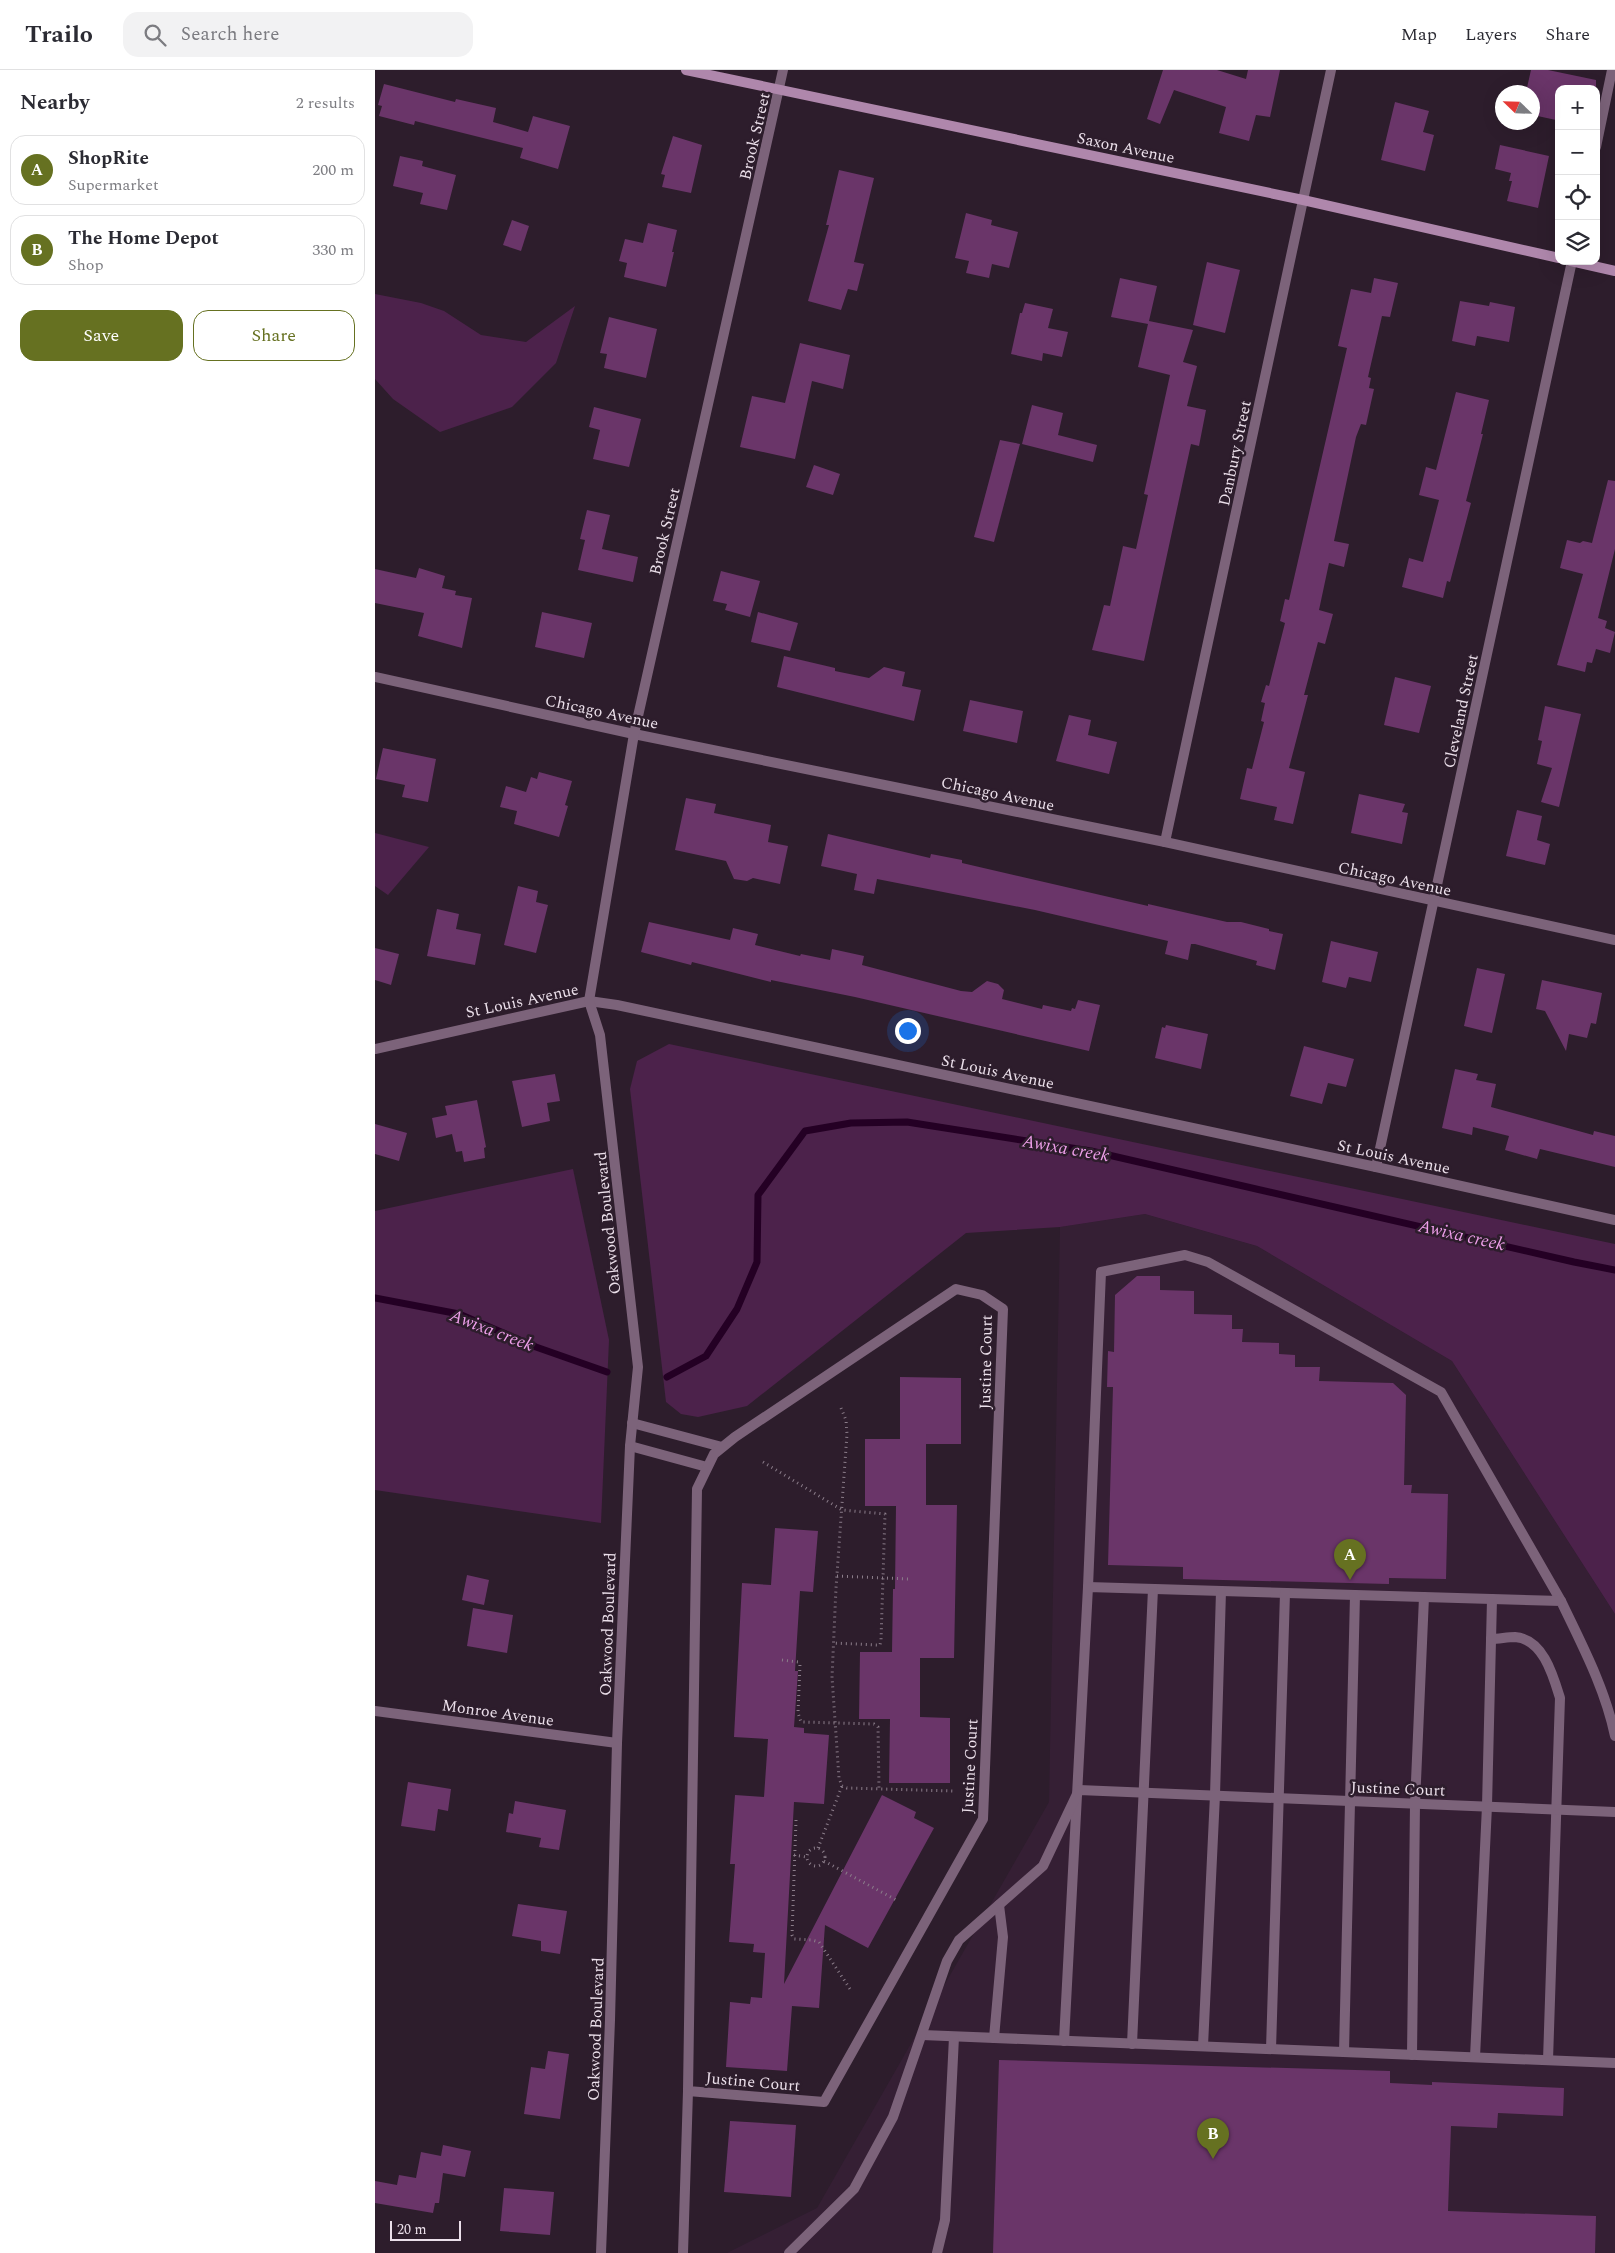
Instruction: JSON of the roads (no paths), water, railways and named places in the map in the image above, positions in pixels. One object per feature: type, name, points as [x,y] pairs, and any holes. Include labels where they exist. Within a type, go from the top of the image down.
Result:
[{"type":"street","name":"Saxon Avenue","points":[[686,70],[1303,200],[1555,257]]},
{"type":"street","name":"Brook Street","points":[[589,1001],[634,734],[783,70]]},
{"type":"street","name":"Danbury Street","points":[[1165,842],[1331,70]]},
{"type":"street","points":[[1600,130],[1612,70]]},
{"type":"street","name":"Cleveland Street","points":[[1376,1167],[1571,265]]},
{"type":"street","points":[[1589,265],[1615,271]]},
{"type":"street","name":"Chicago Avenue","points":[[375,677],[634,734],[1165,842],[1615,940]]},
{"type":"street","name":"St Louis Avenue","points":[[375,1049],[589,1001],[617,1005],[1376,1167],[1615,1220]]},
{"type":"street","name":"Oakwood Boulevard","points":[[589,1001],[600,1035],[637,1367],[631,1423],[617,1743],[610,2020],[601,2253]]},
{"type":"street","points":[[1064,2041],[1079,1790],[1101,1272],[1185,1254],[1208,1262],[1441,1392],[1561,1601],[1593,1665],[1615,1736]]},
{"type":"street","name":"Justine Court","points":[[683,2253],[688,2091],[697,1489],[714,1454],[722,1448],[956,1289],[982,1295],[1003,1309],[983,1819],[824,2102],[688,2091]]},
{"type":"street","points":[[631,1423],[722,1448]]},
{"type":"street","points":[[630,1446],[707,1467]]},
{"type":"street","points":[[1088,1587],[1561,1601]]},
{"type":"street","points":[[1132,2044],[1153,1589]]},
{"type":"street","points":[[1203,2046],[1215,1795],[1221,1591]]},
{"type":"street","points":[[1271,2049],[1285,1593]]},
{"type":"street","points":[[1344,2052],[1355,1595]]},
{"type":"street","points":[[1412,2055],[1415,1804],[1424,1597]]},
{"type":"street","points":[[1475,2057],[1487,1806],[1492,1599]]},
{"type":"street","points":[[1491,1639],[1516,1637],[1534,1644],[1549,1666],[1560,1698],[1548,2060]]},
{"type":"street","name":"Monroe Avenue","points":[[375,1710],[617,1743]]},
{"type":"street","points":[[789,2253],[854,2189],[893,2116],[947,1961],[959,1940],[1043,1866],[1079,1790]]},
{"type":"street","name":"Justine Court","points":[[1079,1790],[1615,1812]]},
{"type":"street","points":[[994,2038],[1003,1937],[999,1905]]},
{"type":"street","points":[[922,2035],[1615,2063]]},
{"type":"street","points":[[937,2253],[945,2220],[954,2037]]},
{"type":"waterway","name":"Awixa creek","points":[[667,1377],[706,1356],[737,1309],[757,1262],[758,1195],[805,1131],[851,1123],[907,1122],[1091,1151],[1615,1270]]},
{"type":"waterway","name":"Awixa creek","points":[[375,1298],[459,1314],[536,1347],[607,1372]]},
{"type":"place","name":"ShopRite","points":[[1350,1580]]},
{"type":"place","name":"The Home Depot","points":[[1213,2159]]}]
